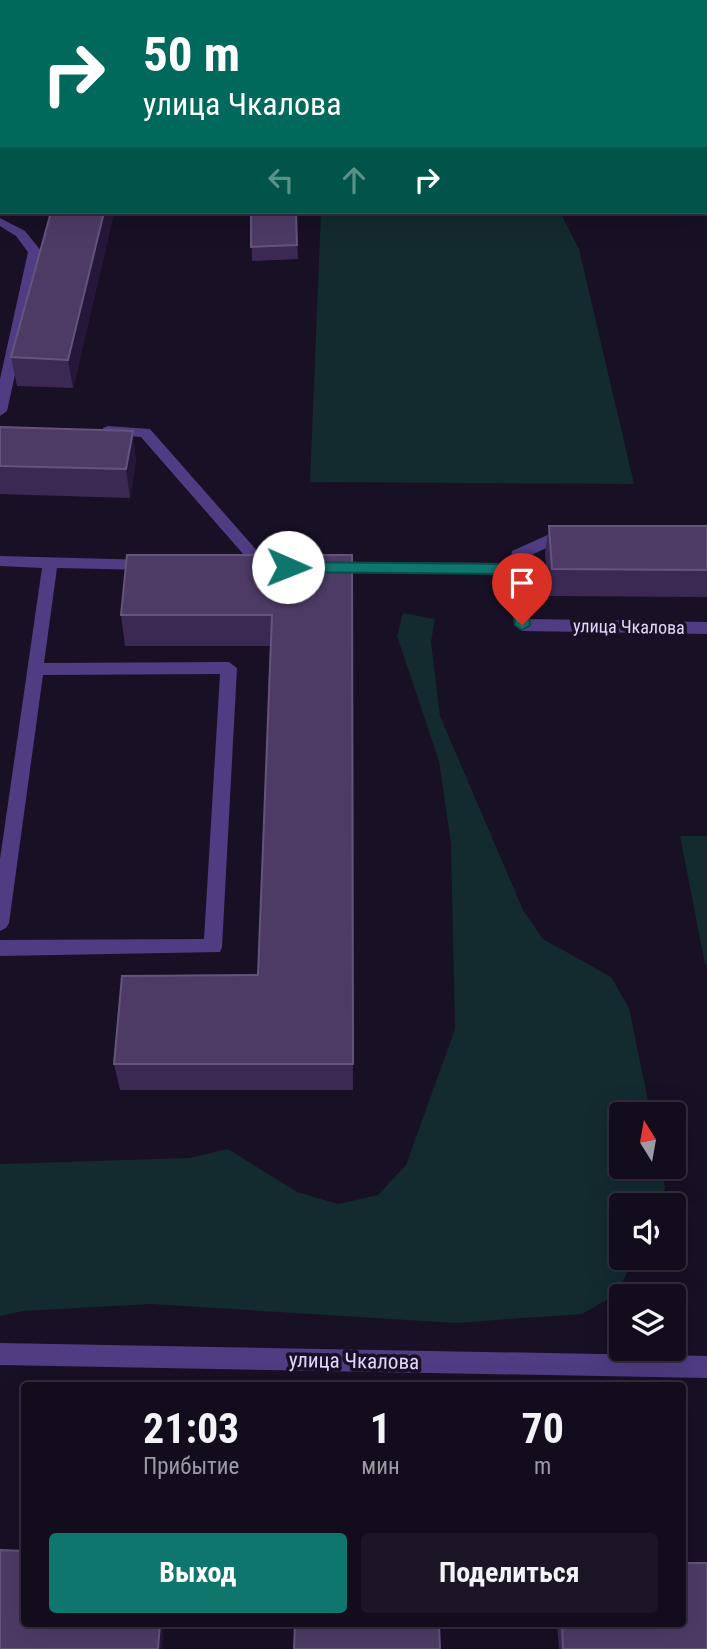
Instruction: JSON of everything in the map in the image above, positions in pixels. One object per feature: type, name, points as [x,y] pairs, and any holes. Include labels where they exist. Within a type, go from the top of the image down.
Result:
[{"type":"street","points":[[0,222],[27,238],[35,252],[0,411]]},
{"type":"street","points":[[92,431],[145,432],[269,567],[236,566]]},
{"type":"street","points":[[316,567],[518,569],[517,555],[557,537],[584,537]]},
{"type":"street","points":[[0,561],[170,565]]},
{"type":"street","points":[[0,923],[50,564]]},
{"type":"street","name":"улица Чкалова","points":[[518,569],[522,625],[707,628]]},
{"type":"street","points":[[0,948],[213,947],[229,668],[37,669]]},
{"type":"street","name":"улица Чкалова","points":[[0,1354],[707,1367]]},
{"type":"green space","points":[[321,214],[561,214],[579,249],[634,484],[310,482]]},
{"type":"green space","points":[[403,613],[435,619],[431,642],[440,716],[523,910],[543,939],[611,977],[629,1008],[648,1102],[609,1102],[609,1180],[663,1180],[665,1188],[663,1193],[609,1193],[609,1270],[628,1270],[622,1284],[609,1284],[609,1299],[582,1314],[455,1323],[151,1304],[23,1311],[0,1316],[0,1164],[189,1158],[228,1149],[297,1192],[338,1204],[378,1195],[406,1165],[455,1029],[451,844],[439,761],[397,636]]},
{"type":"green space","points":[[680,836],[707,836],[707,964],[705,964]]},
{"type":"building","points":[[50,214],[104,214],[68,360],[11,357]]},
{"type":"building","points":[[251,214],[296,214],[297,245],[251,247]]},
{"type":"building","points":[[0,427],[133,431],[126,469],[0,466]]},
{"type":"building","points":[[549,526],[707,526],[707,570],[552,569]]},
{"type":"building","points":[[127,555],[352,555],[353,1064],[114,1064],[122,976],[258,975],[272,615],[121,615]]},
{"type":"building","points":[[0,1550],[21,1551],[21,1627],[160,1627],[158,1649],[0,1649]]},
{"type":"building","points":[[686,1563],[707,1563],[707,1649],[563,1649],[562,1627],[686,1627]]},
{"type":"building","points":[[295,1627],[439,1627],[440,1649],[294,1649]]},
{"type":"route","points":[[288,567],[518,569],[522,625]]}]
